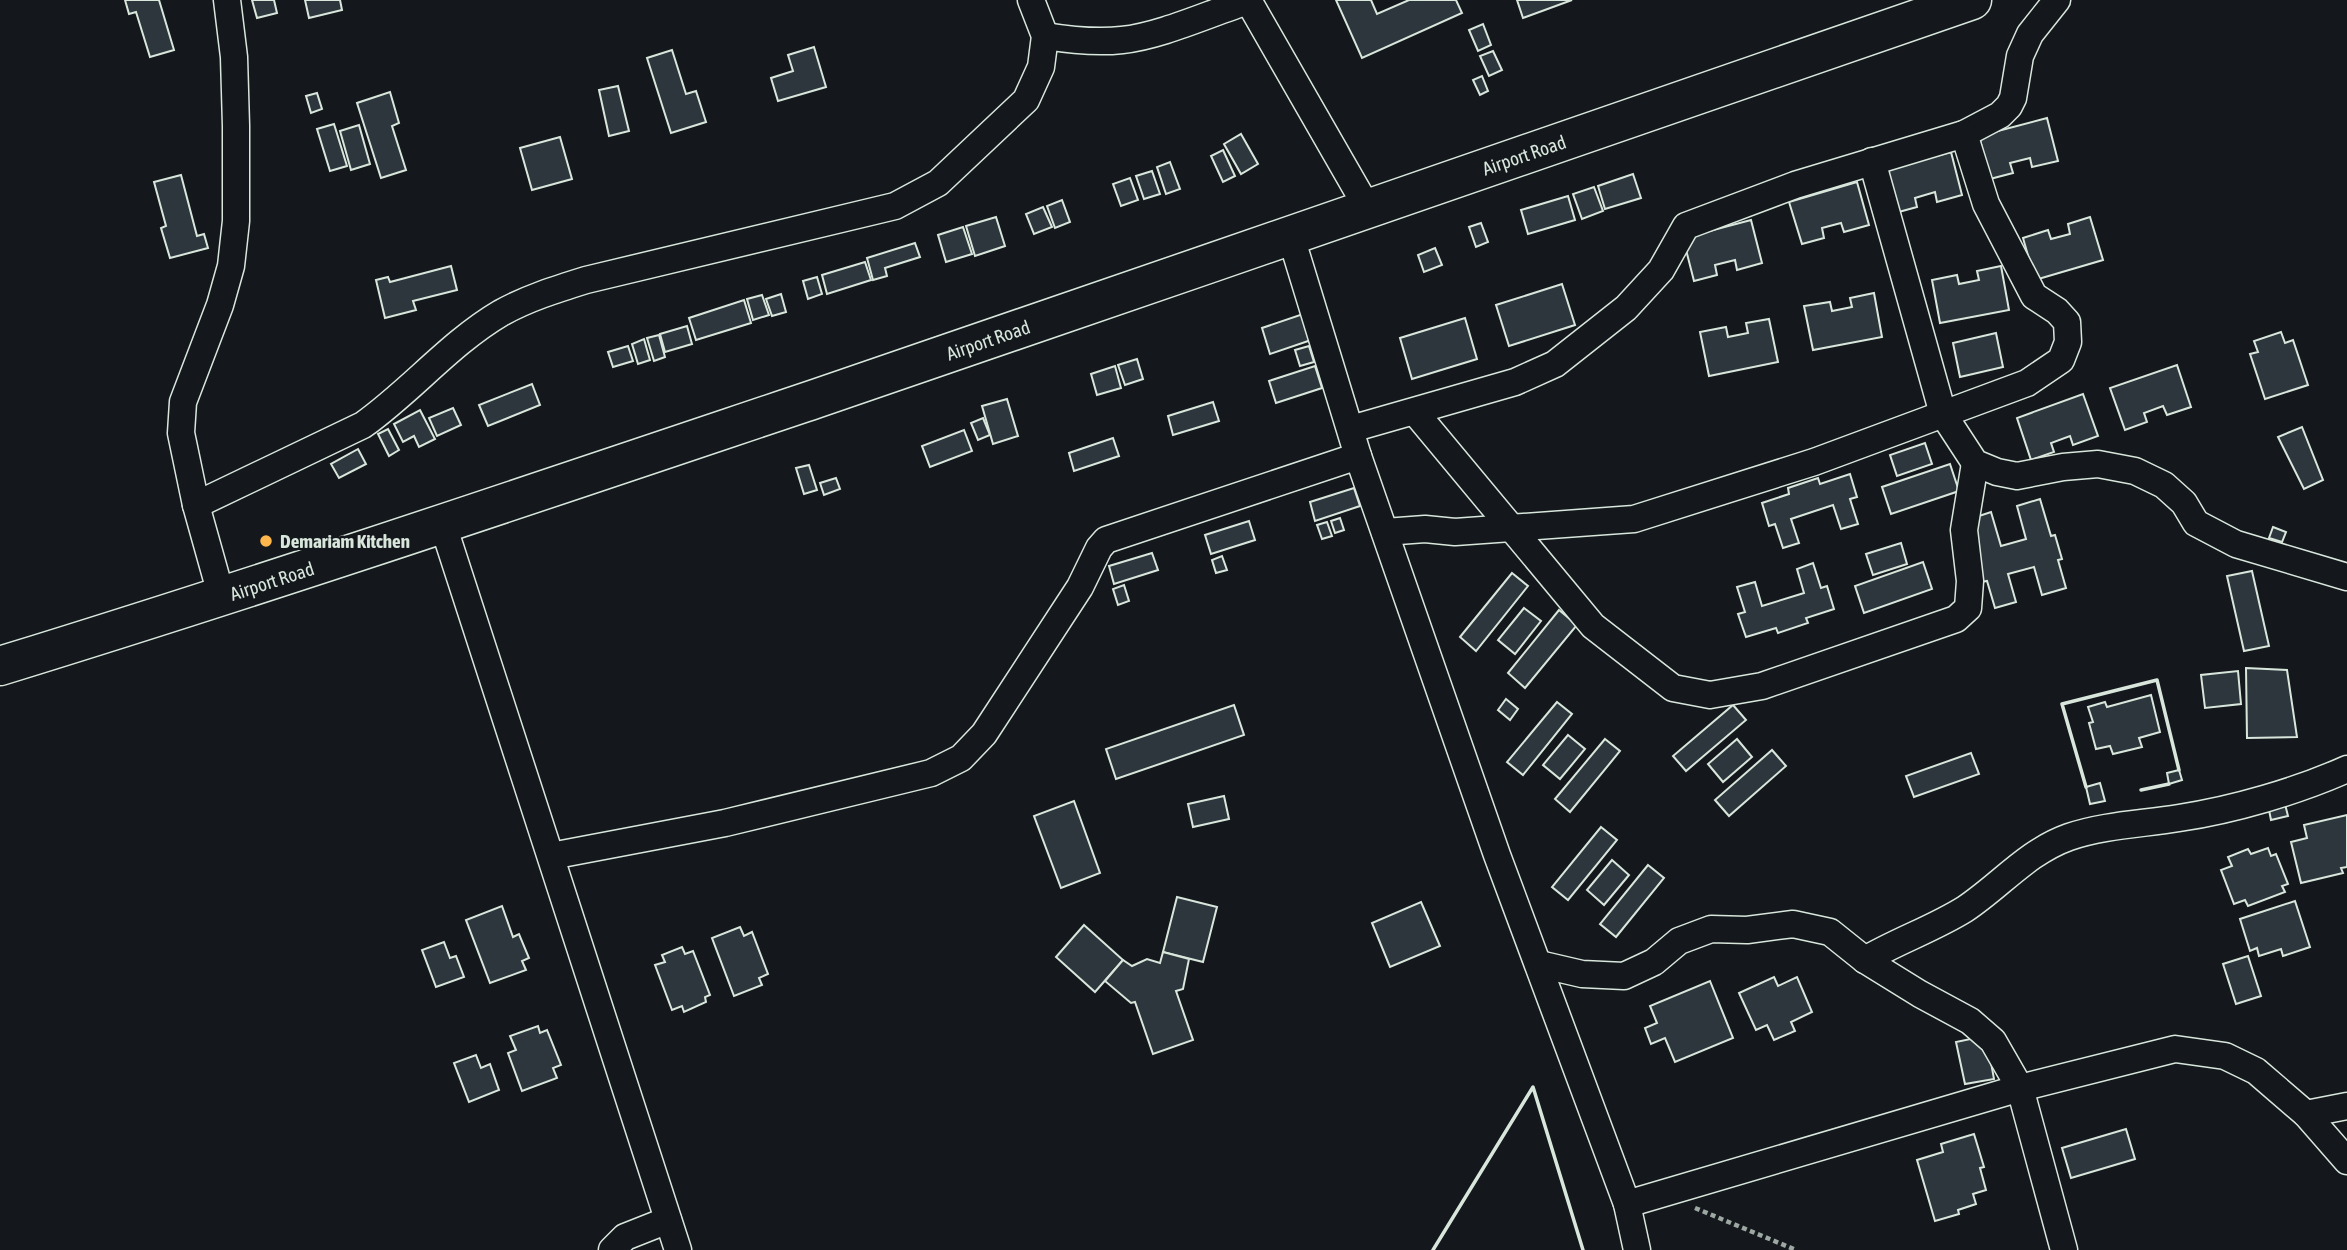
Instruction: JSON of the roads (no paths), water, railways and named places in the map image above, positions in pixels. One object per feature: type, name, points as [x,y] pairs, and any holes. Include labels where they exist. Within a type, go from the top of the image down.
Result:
[{"type":"highway","name":"Airport Road","points":[[0,666],[222,598],[443,525],[1291,237],[1972,0]]},
{"type":"street","points":[[222,598],[196,505],[181,433],[183,402],[232,266],[236,221],[234,57],[227,0]]},
{"type":"street","points":[[196,505],[363,425],[500,314],[537,296],[586,280],[895,206],[938,183],[1026,100],[1041,67],[1045,36],[1031,0]]},
{"type":"street","points":[[1045,36],[1085,41],[1122,40],[1151,34],[1248,0],[1368,209]]},
{"type":"street","points":[[1351,429],[1515,382],[1555,364],[1626,308],[1661,270],[1686,226],[1795,185],[1964,134],[2000,115],[2010,106],[2020,56],[2030,34],[2057,0]]},
{"type":"street","points":[[1385,532],[1425,529],[1455,532],[1634,519],[1814,462],[2027,383],[2061,360],[2068,342],[2067,322],[2035,296],[1986,204],[1964,134]]},
{"type":"street","points":[[1872,162],[1943,414],[1975,463],[2017,476],[2063,467],[2098,464],[2135,471],[2164,485],[2184,503],[2196,523],[2236,544],[2347,577]]},
{"type":"street","points":[[1291,237],[1358,456],[1497,855],[1627,1204],[1637,1250]]},
{"type":"street","points":[[1415,412],[1593,626],[1673,688],[1710,695],[1762,686],[1956,619],[1968,608],[1970,581],[1964,530],[1975,463]]},
{"type":"street","points":[[551,856],[736,820],[931,773],[961,758],[984,734],[1080,587],[1099,548],[1106,540],[1358,456]]},
{"type":"street","points":[[443,525],[678,1250]]},
{"type":"street","points":[[1865,960],[1964,909],[2040,849],[2071,837],[2113,827],[2231,808],[2325,779],[2347,769]]},
{"type":"street","points":[[1539,964],[1582,974],[1624,976],[1654,962],[1679,941],[1711,929],[1747,930],[1793,924],[1830,932],[1865,960],[1970,1021],[1993,1041],[2020,1088],[2064,1250]]},
{"type":"street","points":[[1627,1204],[2020,1088],[2175,1049],[2225,1056],[2256,1071],[2306,1114],[2347,1161]]},
{"type":"street","points":[[2306,1114],[2347,1106]]},
{"type":"street","points":[[612,1250],[625,1237],[668,1220]]},
{"type":"place","name":"Demariam Kitchen","points":[[266,541]]}]
